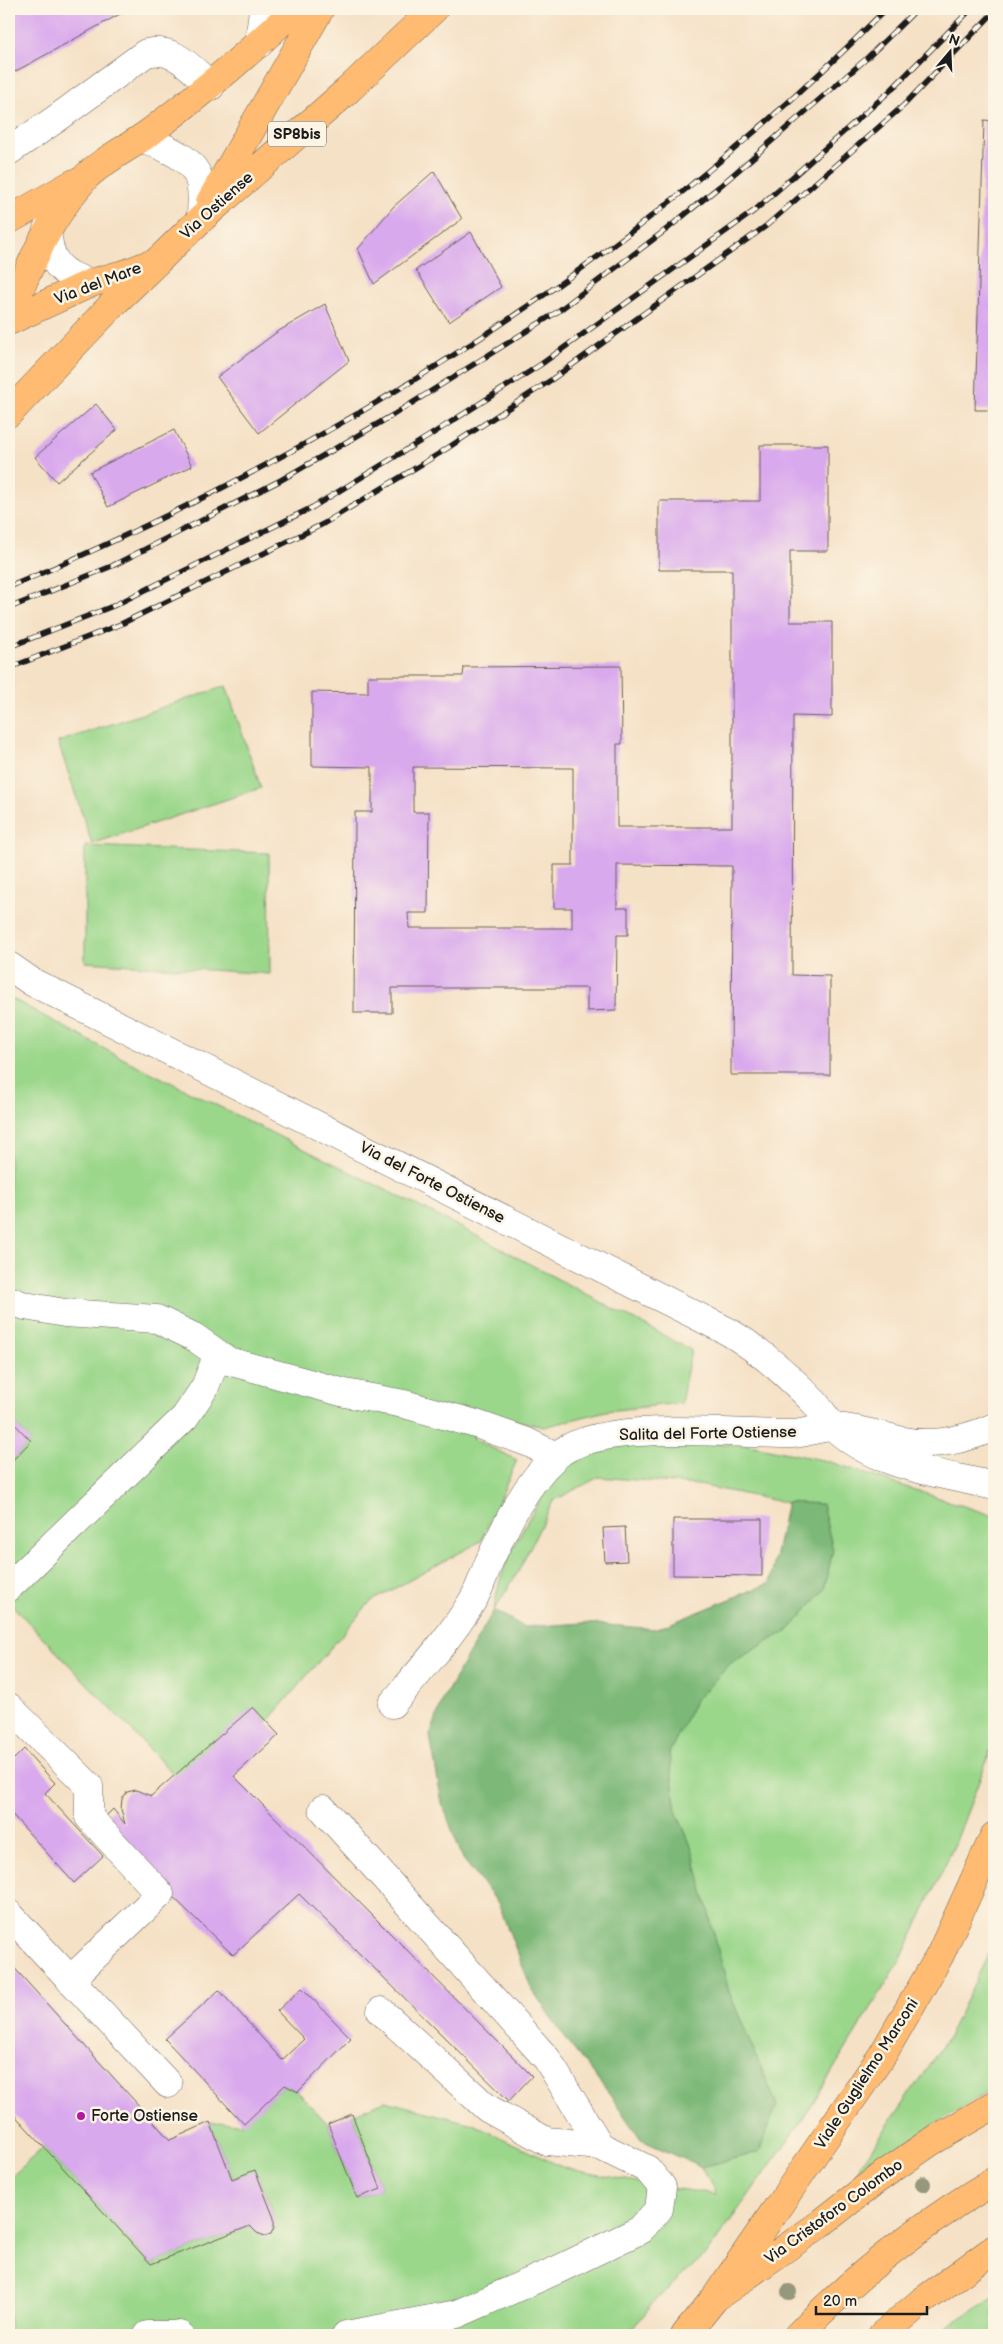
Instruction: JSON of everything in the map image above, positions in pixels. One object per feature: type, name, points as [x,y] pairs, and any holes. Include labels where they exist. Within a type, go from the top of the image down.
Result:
[{"type":"main road","points":[[9,220],[87,176],[143,138],[211,86],[295,9]]},
{"type":"main road","points":[[201,219],[320,9]]},
{"type":"main road","name":"Via Ostiense","points":[[9,413],[201,219],[346,91],[434,9]]},
{"type":"main road","points":[[9,314],[29,264],[47,228],[87,176]]},
{"type":"main road","name":"Via del Mare","points":[[9,321],[91,283],[127,273],[160,259]]},
{"type":"main road","name":"Viale Guglielmo Marconi","points":[[715,2298],[888,2047],[940,1954],[994,1836]]},
{"type":"main road","name":"Via Cristoforo Colombo","points":[[685,2335],[715,2298],[820,2224],[876,2180],[930,2143],[994,2105]]},
{"type":"main road","points":[[798,2335],[833,2300],[882,2259],[961,2202],[994,2181]]},
{"type":"main road","points":[[882,2335],[921,2302],[994,2249]]},
{"type":"street","points":[[259,44],[263,9]]},
{"type":"street","points":[[9,151],[146,53],[157,50],[176,56],[211,86]]},
{"type":"street","points":[[143,138],[174,152],[192,165],[201,184],[201,219]]},
{"type":"street","points":[[47,228],[48,247],[55,261],[69,274],[91,283]]},
{"type":"street","name":"Via del Forte Ostiense","points":[[9,966],[32,982],[729,1332],[750,1344],[793,1382],[816,1404],[834,1427]]},
{"type":"street","points":[[9,1300],[25,1306],[65,1313],[157,1319],[194,1337],[228,1361],[262,1372],[345,1393],[404,1404],[476,1424],[527,1442],[556,1456]]},
{"type":"street","points":[[9,1587],[185,1417],[205,1387],[218,1354]]},
{"type":"street","points":[[834,1427],[852,1440],[887,1460],[994,1486]]},
{"type":"street","name":"Salita del Forte Ostiense","points":[[392,1704],[440,1648],[474,1599],[490,1560],[528,1488],[556,1456],[587,1439],[640,1432],[732,1431],[793,1434],[834,1427],[862,1430],[917,1443],[944,1443],[968,1438],[994,1427]]},
{"type":"street","points":[[9,1707],[90,1786],[89,1817],[160,1894],[70,1980]]},
{"type":"street","points":[[323,1809],[547,2059],[600,2146]]},
{"type":"street","points":[[9,1914],[168,2084]]},
{"type":"street","points":[[346,2335],[457,2314],[640,2230],[659,2209],[662,2187],[647,2169],[600,2146],[546,2141],[487,2108],[381,2011]]},
{"type":"street","points":[[148,2335],[179,2335]]},
{"type":"green space","points":[[226,686],[261,788],[92,844],[58,742]]},
{"type":"green space","points":[[85,846],[269,853],[270,974],[85,962]]},
{"type":"green space","points":[[9,997],[112,1053],[462,1228],[691,1350],[681,1403],[606,1411],[544,1427],[481,1412],[473,1439],[517,1460],[481,1541],[370,1602],[267,1722],[253,1707],[175,1776],[9,1602],[9,1464],[31,1441],[9,1418]]},
{"type":"green space","points":[[653,1441],[749,1445],[827,1461],[994,1516],[994,1742],[955,1844],[901,1959],[803,2119],[708,2252],[658,2298],[627,2335],[9,2335],[9,2179],[44,2147],[151,2264],[250,2226],[257,2233],[265,2236],[271,2233],[273,2226],[272,2210],[255,2171],[232,2179],[210,2122],[244,2123],[285,2085],[298,2092],[328,2124],[357,2198],[381,2189],[352,2114],[385,2101],[473,2124],[564,2168],[662,2187],[716,2194],[702,2167],[657,1629],[770,1583],[787,1503],[699,1485],[599,1477],[553,1501],[518,1572],[494,1610],[500,1580],[520,1534],[540,1500],[562,1471],[580,1457],[600,1449]]},
{"type":"green space","points":[[787,1502],[822,1504],[833,1550],[824,1590],[790,1629],[731,1663],[695,1701],[669,1753],[676,1811],[692,1848],[729,1992],[777,2105],[759,2152],[702,2167],[641,2140],[608,2092],[567,2041],[531,1988],[498,1903],[463,1859],[442,1803],[430,1736],[444,1697],[494,1610],[524,1627],[583,1623],[657,1629],[770,1583]]},
{"type":"green space","points":[[994,1943],[994,2088],[855,2173],[947,2039]]},
{"type":"green space","points":[[994,2297],[994,2335],[937,2335],[943,2329]]},
{"type":"building","points":[[9,9],[129,9],[9,75]]},
{"type":"building","points":[[984,120],[994,121],[994,410],[975,410]]},
{"type":"building","points":[[434,171],[462,219],[374,284],[358,249],[393,207]]},
{"type":"building","points":[[471,232],[501,287],[449,322],[416,270]]},
{"type":"building","points":[[325,304],[349,361],[259,433],[217,377],[277,332]]},
{"type":"building","points":[[96,404],[117,430],[57,482],[35,457]]},
{"type":"building","points":[[174,430],[192,466],[108,507],[90,472]]},
{"type":"building","points":[[760,445],[828,445],[828,551],[790,551],[790,622],[832,622],[832,717],[793,716],[792,975],[830,976],[830,1075],[731,1075],[732,866],[617,865],[617,908],[628,908],[628,935],[617,935],[616,1010],[587,1011],[587,988],[392,988],[392,1013],[354,1013],[355,812],[372,812],[372,767],[312,766],[312,692],[368,693],[368,676],[463,676],[464,667],[621,666],[622,744],[617,744],[617,827],[732,827],[732,570],[659,570],[659,501],[760,501]],"holes":[[[413,767],[573,768],[573,865],[554,865],[554,908],[572,908],[572,928],[409,928],[408,913],[428,913],[429,812],[413,812]]]},
{"type":"building","points":[[9,1418],[31,1441],[9,1464]]},
{"type":"building","points":[[673,1519],[762,1519],[762,1576],[673,1575]]},
{"type":"building","points":[[625,1527],[627,1561],[605,1562],[603,1528]]},
{"type":"building","points":[[253,1707],[279,1735],[234,1776],[532,2076],[509,2101],[299,1894],[233,1955],[98,1824],[113,1809],[125,1824],[121,1809],[122,1799],[127,1792],[136,1790],[151,1796]]},
{"type":"building","points":[[24,1749],[55,1783],[45,1793],[103,1856],[74,1883],[9,1811],[9,1753],[14,1759]]},
{"type":"building","name":"Forte Ostiense","points":[[9,1962],[170,2140],[210,2122],[232,2179],[255,2170],[274,2218],[274,2227],[271,2234],[265,2236],[257,2233],[250,2226],[151,2264],[9,2109]]},
{"type":"building","points":[[302,1988],[351,2038],[298,2092],[285,2085],[244,2124],[165,2039],[219,1990],[282,2060],[304,2039],[277,2011]]},
{"type":"building","points":[[352,2114],[381,2189],[357,2198],[328,2124]]},
{"type":"railway","points":[[9,587],[129,534],[247,475],[363,410],[476,341],[585,266],[690,185],[791,100],[886,9]]},
{"type":"railway","points":[[9,608],[112,566],[281,480],[393,415],[557,312],[667,229],[720,186],[866,59],[917,9]]},
{"type":"railway","points":[[9,647],[113,606],[313,507],[540,365],[754,211],[891,90],[971,9]]},
{"type":"railway","points":[[9,668],[121,624],[323,524],[440,453],[551,380],[766,226],[904,105],[994,12]]},
{"type":"place","name":"Forte Ostiense","points":[[81,2116]]}]
